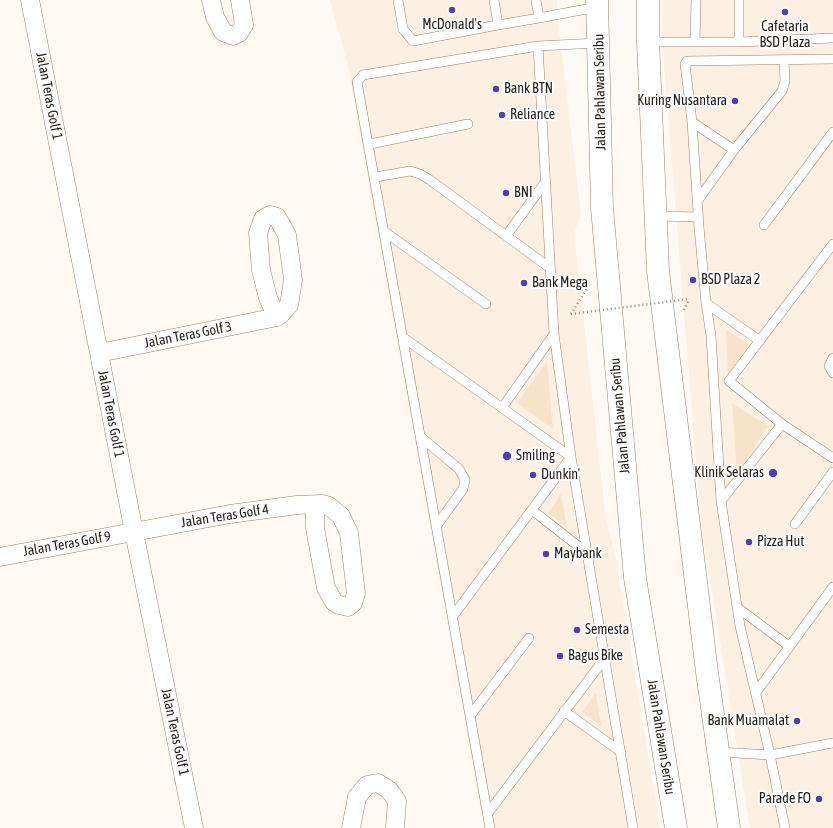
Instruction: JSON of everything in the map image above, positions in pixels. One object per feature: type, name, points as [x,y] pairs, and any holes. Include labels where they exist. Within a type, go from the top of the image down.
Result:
[{"type":"main road","points":[[648,0],[648,42],[658,264],[729,828]]},
{"type":"main road","name":"Jalan Pahlawan Seribu","points":[[597,4],[602,208],[634,570],[676,828]]},
{"type":"street","name":"Jalan Teras Golf 1","points":[[30,0],[134,532],[194,828]]},
{"type":"street","points":[[211,0],[215,17],[223,32],[233,36],[239,33],[244,25],[240,0]]},
{"type":"street","points":[[270,215],[277,217],[287,235],[293,280],[289,305],[277,317],[268,298],[261,270],[258,233],[263,219],[270,215]]},
{"type":"street","name":"Jalan Teras Golf 3","points":[[99,353],[277,317]]},
{"type":"street","name":"Jalan Teras Golf 4","points":[[134,532],[230,514],[297,505],[329,506],[341,516],[349,533],[356,594],[352,603],[348,607],[334,602],[326,588],[315,528],[315,515],[318,506]]},
{"type":"street","name":"Jalan Teras Golf 9","points":[[0,557],[134,532]]},
{"type":"street","points":[[351,828],[357,797],[367,785],[378,783],[388,790],[397,801],[395,828]]},
{"type":"lane","points":[[398,0],[402,29],[412,41],[539,18],[597,4]]},
{"type":"lane","points":[[494,0],[498,25]]},
{"type":"lane","points":[[536,0],[539,18]]},
{"type":"lane","points":[[695,41],[696,0]]},
{"type":"lane","points":[[738,0],[739,42]]},
{"type":"lane","points":[[648,42],[739,42],[832,37]]},
{"type":"lane","points":[[490,828],[376,177],[357,84],[361,77],[538,46],[599,43]]},
{"type":"lane","points":[[538,46],[554,334],[571,457],[633,828]]},
{"type":"lane","points":[[785,828],[757,691],[738,608],[721,501],[715,383],[698,217],[692,122],[685,64],[687,61],[833,59]]},
{"type":"lane","points":[[698,200],[734,150],[782,91],[785,82],[784,60]]},
{"type":"lane","points":[[692,122],[734,150]]},
{"type":"lane","points":[[370,144],[468,124]]},
{"type":"lane","points":[[764,225],[833,132]]},
{"type":"lane","points":[[376,177],[410,171],[420,174],[550,268]]},
{"type":"lane","points":[[506,236],[546,181]]},
{"type":"lane","points":[[656,216],[698,217]]},
{"type":"lane","points":[[385,232],[486,304]]},
{"type":"lane","points":[[715,383],[729,381],[833,244]]},
{"type":"lane","points":[[706,303],[760,341]]},
{"type":"lane","points":[[502,408],[554,334]]},
{"type":"lane","points":[[404,338],[571,457]]},
{"type":"lane","points":[[833,358],[829,366],[833,374]]},
{"type":"lane","points":[[729,381],[782,424],[833,458]]},
{"type":"lane","points":[[721,501],[782,424]]},
{"type":"lane","points":[[422,438],[459,469],[465,480],[463,489],[437,525]]},
{"type":"lane","points":[[453,616],[571,457]]},
{"type":"lane","points":[[795,524],[833,472]]},
{"type":"lane","points":[[532,510],[587,553]]},
{"type":"lane","points":[[757,691],[833,587]]},
{"type":"lane","points":[[738,608],[789,646]]},
{"type":"lane","points":[[470,716],[529,638]]},
{"type":"lane","points":[[488,813],[605,658]]},
{"type":"lane","points":[[564,711],[621,752]]},
{"type":"lane","points":[[719,752],[770,755],[833,743]]},
{"type":"path","points":[[571,314],[689,299]]},
{"type":"shaded area","points":[[330,0],[557,0],[558,23],[581,214],[574,233],[606,521],[615,554],[660,828],[484,828],[348,66]]},
{"type":"shaded area","points":[[662,0],[833,0],[833,828],[750,828],[701,523],[663,53]]},
{"type":"shaded area","points":[[726,330],[749,345],[728,374]]},
{"type":"shaded area","points":[[547,362],[553,429],[517,403]]},
{"type":"shaded area","points":[[732,403],[768,426],[737,474]]},
{"type":"shaded area","points":[[561,494],[567,527],[548,513]]},
{"type":"shaded area","points":[[596,693],[601,726],[582,712]]},
{"type":"place","name":"McDonald's","points":[[452,10]]},
{"type":"place","name":"Cafetaria BSD Plaza","points":[[785,12]]},
{"type":"place","name":"Bank BTN","points":[[496,89]]},
{"type":"place","name":"Kuring Nusantara","points":[[735,101]]},
{"type":"place","name":"Reliance","points":[[502,115]]},
{"type":"place","name":"BNI","points":[[506,193]]},
{"type":"place","name":"BSD Plaza 2","points":[[693,280]]},
{"type":"place","name":"Bank Mega","points":[[524,283]]},
{"type":"place","name":"Smiling","points":[[507,456]]},
{"type":"place","name":"Klinik Selaras","points":[[773,473]]},
{"type":"place","name":"Dunkin'","points":[[533,475]]},
{"type":"place","name":"Pizza Hut","points":[[749,542]]},
{"type":"place","name":"Maybank","points":[[546,554]]},
{"type":"place","name":"Semesta","points":[[577,630]]},
{"type":"place","name":"Bagus Bike","points":[[560,656]]},
{"type":"place","name":"Bank Muamalat","points":[[797,721]]},
{"type":"place","name":"Parade FO","points":[[819,799]]}]
